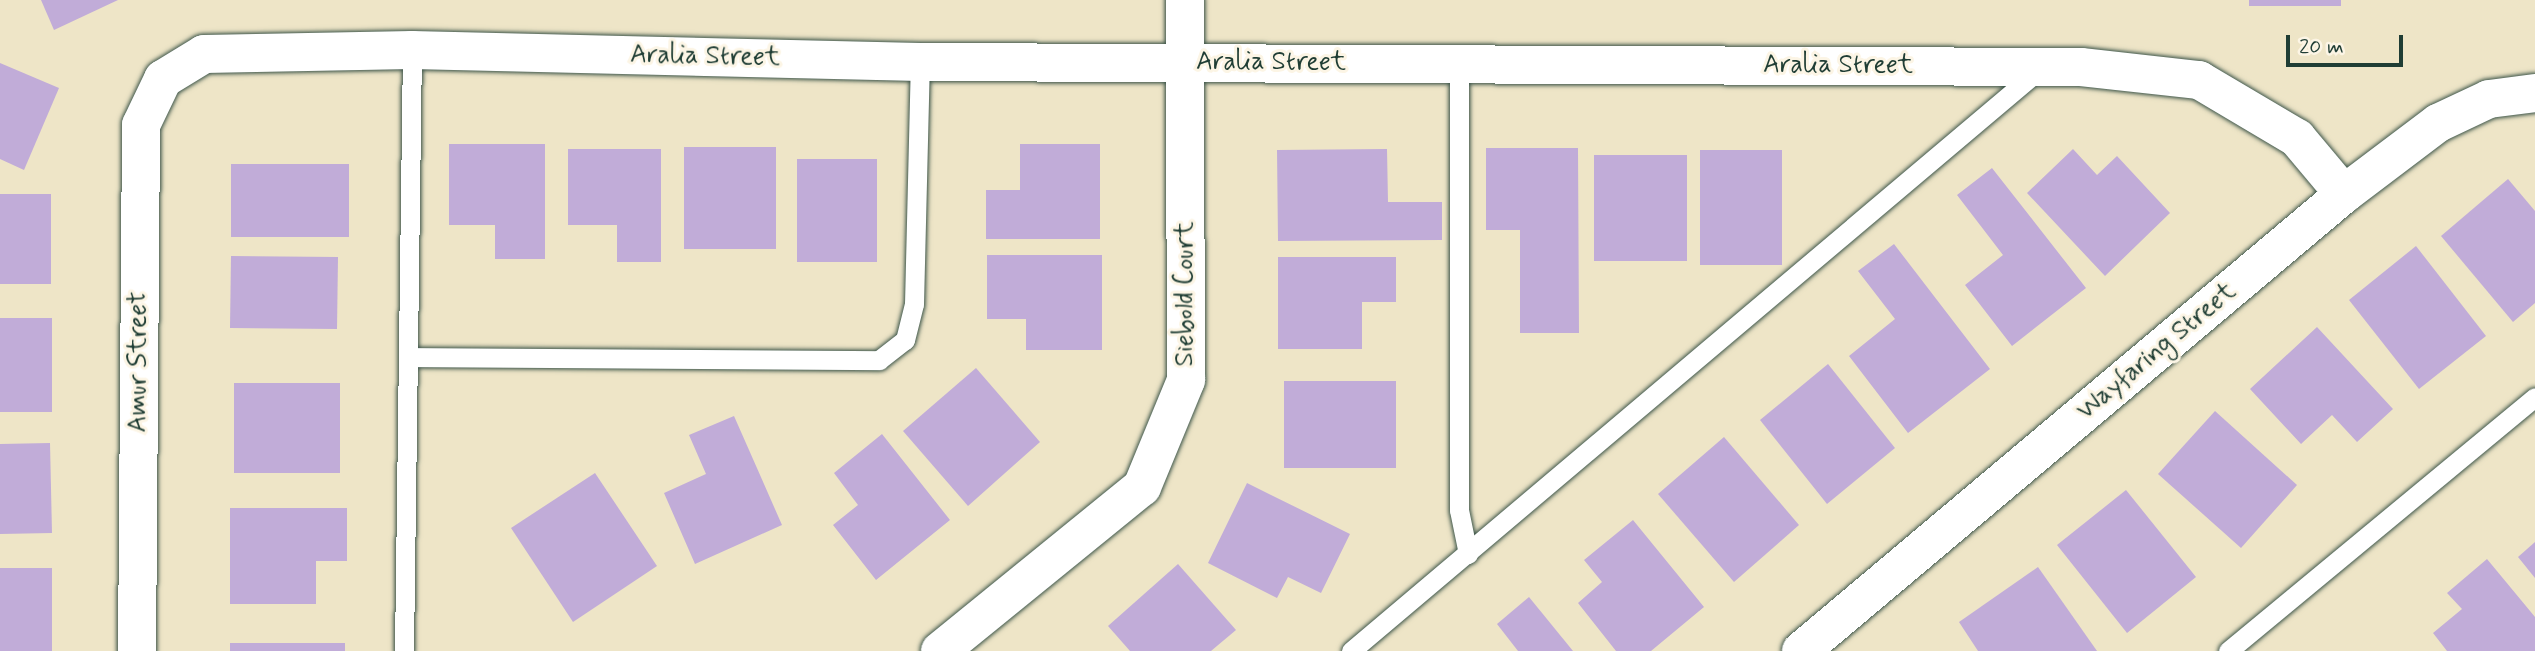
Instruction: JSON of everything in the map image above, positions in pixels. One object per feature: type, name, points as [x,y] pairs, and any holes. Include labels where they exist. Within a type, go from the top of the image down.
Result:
[{"type":"street","name":"Siebold Court","points":[[940,651],[1142,487],[1186,380],[1185,0]]},
{"type":"street","name":"Aralia Street","points":[[163,79],[204,54],[412,50],[919,62],[2042,67],[2199,79],[2297,138],[2344,194]]},
{"type":"street","name":"Amur Street","points":[[137,651],[141,125],[163,79]]},
{"type":"street","name":"Wayfaring Street","points":[[1801,651],[2344,194],[2438,123],[2489,99],[2535,93]]},
{"type":"lane","points":[[404,651],[412,50]]},
{"type":"lane","points":[[408,357],[878,360],[905,340],[914,304],[919,62]]},
{"type":"lane","points":[[1459,64],[1459,510],[1468,554]]},
{"type":"lane","points":[[1351,651],[2042,67]]},
{"type":"lane","points":[[2228,651],[2535,397]]},
{"type":"building","points":[[41,0],[118,0],[54,30]]},
{"type":"building","points":[[2249,0],[2341,0],[2341,6],[2249,6]]},
{"type":"building","points":[[0,63],[59,88],[24,170],[0,159]]},
{"type":"building","points":[[449,144],[545,144],[545,259],[495,259],[495,225],[449,225]]},
{"type":"building","points":[[1020,144],[1100,144],[1100,239],[986,239],[986,190],[1020,190]]},
{"type":"building","points":[[684,147],[776,147],[776,249],[684,249]]},
{"type":"building","points":[[1486,148],[1578,148],[1579,333],[1520,333],[1520,230],[1486,230]]},
{"type":"building","points":[[568,149],[661,149],[661,262],[617,262],[617,225],[568,225]]},
{"type":"building","points":[[1387,149],[1388,202],[1442,202],[1442,240],[1278,241],[1277,150]]},
{"type":"building","points":[[2073,149],[2097,175],[2117,156],[2170,213],[2105,276],[2027,193]]},
{"type":"building","points":[[1700,150],[1782,150],[1782,265],[1700,265]]},
{"type":"building","points":[[1594,155],[1687,155],[1687,261],[1594,261]]},
{"type":"building","points":[[797,159],[877,159],[877,262],[797,262]]},
{"type":"building","points":[[231,164],[349,164],[349,237],[231,237]]},
{"type":"building","points":[[1992,168],[2086,288],[2012,346],[1965,285],[2003,255],[1957,195]]},
{"type":"building","points":[[2508,179],[2535,211],[2535,303],[2513,322],[2441,236]]},
{"type":"building","points":[[0,194],[51,194],[51,284],[0,284]]},
{"type":"building","points":[[1894,244],[1990,369],[1908,433],[1849,356],[1895,319],[1858,271]]},
{"type":"building","points":[[2416,246],[2486,336],[2419,389],[2349,300]]},
{"type":"building","points":[[987,255],[1102,255],[1102,350],[1026,350],[1026,319],[987,319]]},
{"type":"building","points":[[231,256],[338,257],[337,329],[230,328]]},
{"type":"building","points":[[1278,257],[1396,257],[1396,302],[1362,302],[1362,349],[1278,349]]},
{"type":"building","points":[[0,318],[52,318],[52,412],[0,412]]},
{"type":"building","points":[[2317,327],[2393,409],[2357,442],[2332,415],[2301,444],[2250,389]]},
{"type":"building","points":[[1828,364],[1895,448],[1827,504],[1760,420]]},
{"type":"building","points":[[976,368],[1040,442],[968,506],[903,431]]},
{"type":"building","points":[[1284,381],[1396,381],[1396,468],[1284,468]]},
{"type":"building","points":[[234,383],[340,383],[340,473],[234,473]]},
{"type":"building","points":[[2215,411],[2297,485],[2241,548],[2158,474]]},
{"type":"building","points":[[734,416],[782,525],[695,564],[664,493],[706,474],[689,435]]},
{"type":"building","points":[[882,434],[950,520],[876,580],[833,525],[858,505],[834,473]]},
{"type":"building","points":[[1724,437],[1799,525],[1734,582],[1658,494]]},
{"type":"building","points":[[50,443],[52,533],[0,534],[0,444]]},
{"type":"building","points":[[595,473],[657,566],[573,622],[511,528]]},
{"type":"building","points":[[1247,483],[1350,534],[1321,593],[1288,577],[1277,598],[1208,563]]},
{"type":"building","points":[[2126,490],[2196,577],[2127,633],[2057,545]]},
{"type":"building","points":[[230,508],[347,508],[347,561],[316,561],[316,604],[230,604]]},
{"type":"building","points":[[1633,520],[1704,607],[1651,651],[1616,651],[1578,603],[1602,582],[1584,560]]},
{"type":"building","points":[[2535,542],[2535,578],[2518,557]]},
{"type":"building","points":[[2487,559],[2535,617],[2535,651],[2447,651],[2433,633],[2462,609],[2447,593]]},
{"type":"building","points":[[1178,564],[1236,630],[1211,651],[1130,651],[1108,626]]},
{"type":"building","points":[[2038,567],[2097,651],[1978,651],[1959,622]]},
{"type":"building","points":[[0,568],[52,568],[52,651],[0,651]]},
{"type":"building","points":[[1529,597],[1573,651],[1518,651],[1497,624]]},
{"type":"building","points":[[230,643],[345,643],[345,651],[230,651]]}]
